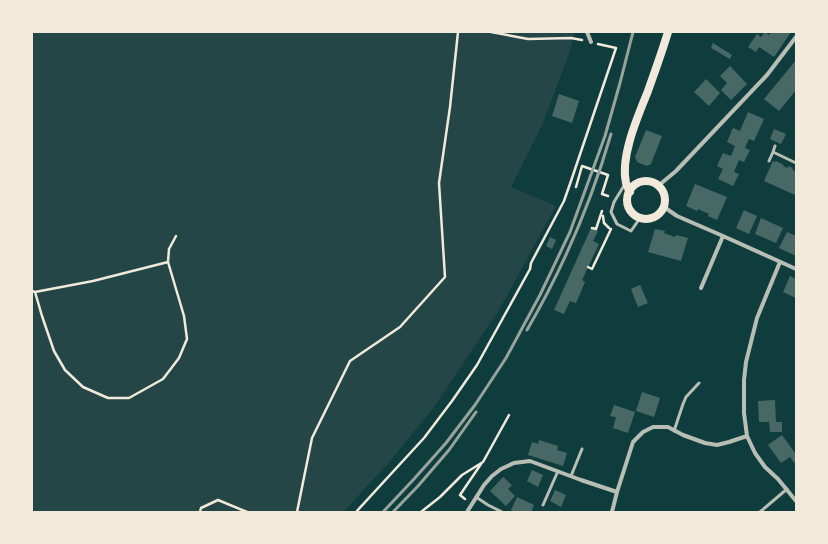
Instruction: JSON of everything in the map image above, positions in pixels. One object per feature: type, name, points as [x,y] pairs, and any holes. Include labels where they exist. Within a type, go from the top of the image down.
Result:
[{"type":"main road","points":[[630,192],[626,183],[625,165],[628,149],[668,32]]},
{"type":"main road","points":[[642,182],[650,182],[658,186],[664,193],[664,208],[651,219],[640,218],[634,215],[630,210],[628,204],[630,192],[635,186],[642,182]]},
{"type":"street","points":[[587,32],[591,42]]},
{"type":"street","points":[[658,186],[676,171],[767,75],[796,37]]},
{"type":"street","points":[[664,208],[677,216],[796,269]]},
{"type":"street","points":[[701,288],[723,236]]},
{"type":"street","points":[[780,262],[757,318],[746,362],[744,380],[744,413],[748,436],[755,453],[765,467],[778,479],[796,501]]},
{"type":"street","points":[[612,512],[633,442],[643,432],[653,427],[668,427],[683,435],[705,443],[717,445],[748,436]]},
{"type":"street","points":[[467,512],[484,485],[492,476],[501,469],[514,463],[530,461],[617,492]]},
{"type":"lane","points":[[769,161],[775,146]]},
{"type":"lane","points":[[773,152],[796,163]]},
{"type":"lane","points":[[626,183],[614,202],[611,212],[617,224],[631,231],[640,218]]},
{"type":"lane","points":[[674,431],[686,397],[699,383]]},
{"type":"lane","points":[[571,476],[582,449]]},
{"type":"lane","points":[[543,505],[558,471]]},
{"type":"lane","points":[[760,512],[787,489]]},
{"type":"lane","points":[[476,497],[502,512]]},
{"type":"path","points":[[297,512],[312,438],[350,361],[400,328],[445,277],[439,183],[450,107],[458,32]]},
{"type":"path","points":[[491,32],[528,39],[571,38],[591,42]]},
{"type":"path","points":[[356,512],[424,438],[452,401],[477,365],[530,269],[531,263],[564,201],[572,181],[616,48],[600,44]]},
{"type":"path","points":[[572,181],[576,185],[582,166],[608,175],[602,194],[608,196]]},
{"type":"path","points":[[592,228],[596,229],[603,209]]},
{"type":"path","points":[[588,267],[592,269],[611,229]]},
{"type":"path","points":[[168,262],[93,281],[33,291],[54,351],[65,370],[83,387],[108,398],[129,398],[163,378],[179,358],[187,339],[184,316],[168,262],[169,249],[176,236]]},
{"type":"path","points":[[472,504],[460,495],[483,462],[509,415]]},
{"type":"path","points":[[421,512],[440,497],[462,475],[483,462]]},
{"type":"path","points":[[200,512],[201,508],[218,500],[247,512]]},
{"type":"shaded area","points":[[32,32],[575,32],[569,54],[543,123],[511,187],[556,206],[499,310],[434,407],[391,460],[345,512],[32,512]]},
{"type":"building","points":[[765,32],[769,35],[771,32],[791,32],[774,57],[759,47],[756,52],[748,47],[757,34],[761,37]]},
{"type":"building","points":[[713,43],[732,55],[730,59],[711,48]]},
{"type":"building","points":[[796,60],[796,90],[779,111],[764,99]]},
{"type":"building","points":[[730,66],[747,84],[731,100],[721,90],[727,83],[720,76]]},
{"type":"building","points":[[706,79],[720,93],[709,106],[694,92]]},
{"type":"building","points":[[559,94],[579,101],[572,123],[552,116]]},
{"type":"building","points":[[748,112],[764,119],[754,141],[749,139],[745,148],[750,150],[744,162],[739,160],[734,172],[739,174],[733,186],[718,179],[723,169],[717,166],[723,153],[731,156],[735,146],[727,142],[733,128],[740,131]]},
{"type":"building","points":[[774,129],[786,134],[781,144],[770,139]]},
{"type":"building","points":[[646,130],[662,136],[651,164],[647,166],[637,162],[635,157]]},
{"type":"building","points":[[773,161],[776,161],[788,168],[788,166],[793,168],[792,169],[796,172],[795,195],[764,181]]},
{"type":"building","points":[[695,184],[727,197],[717,220],[698,209],[697,211],[686,206]]},
{"type":"building","points":[[744,210],[757,216],[749,234],[736,228]]},
{"type":"building","points":[[761,218],[783,228],[776,243],[755,234]]},
{"type":"building","points":[[591,228],[598,231],[593,241],[599,244],[582,280],[585,282],[576,303],[570,301],[564,314],[554,310]]},
{"type":"building","points":[[655,229],[665,231],[664,233],[675,237],[676,235],[688,238],[681,261],[648,252]]},
{"type":"building","points":[[787,232],[796,236],[796,256],[779,248]]},
{"type":"building","points":[[550,237],[556,240],[552,249],[546,246]]},
{"type":"building","points":[[790,276],[796,279],[796,298],[783,292]]},
{"type":"building","points":[[640,285],[648,303],[638,307],[631,289]]},
{"type":"building","points":[[642,392],[660,398],[654,417],[636,411]]},
{"type":"building","points":[[775,400],[776,422],[782,422],[782,432],[770,432],[769,422],[759,422],[758,401]]},
{"type":"building","points":[[614,405],[635,412],[628,433],[613,428],[616,417],[610,416]]},
{"type":"building","points":[[782,435],[795,453],[796,452],[796,465],[790,457],[781,463],[768,445]]},
{"type":"building","points":[[539,440],[558,446],[557,450],[567,453],[563,466],[528,455],[532,442],[538,444]]},
{"type":"building","points":[[532,470],[543,475],[538,487],[527,481]]},
{"type":"building","points":[[503,477],[512,485],[508,489],[515,496],[506,506],[490,491]]},
{"type":"building","points":[[555,490],[566,495],[561,507],[550,501]]},
{"type":"building","points":[[517,497],[534,505],[531,512],[515,512],[511,510]]},
{"type":"railway","points":[[383,512],[446,443],[475,405],[506,358],[540,295],[570,232],[605,136],[633,32]]},
{"type":"railway","points":[[527,330],[540,307],[575,235],[611,134]]},
{"type":"railway","points":[[393,512],[449,450],[476,412]]}]
